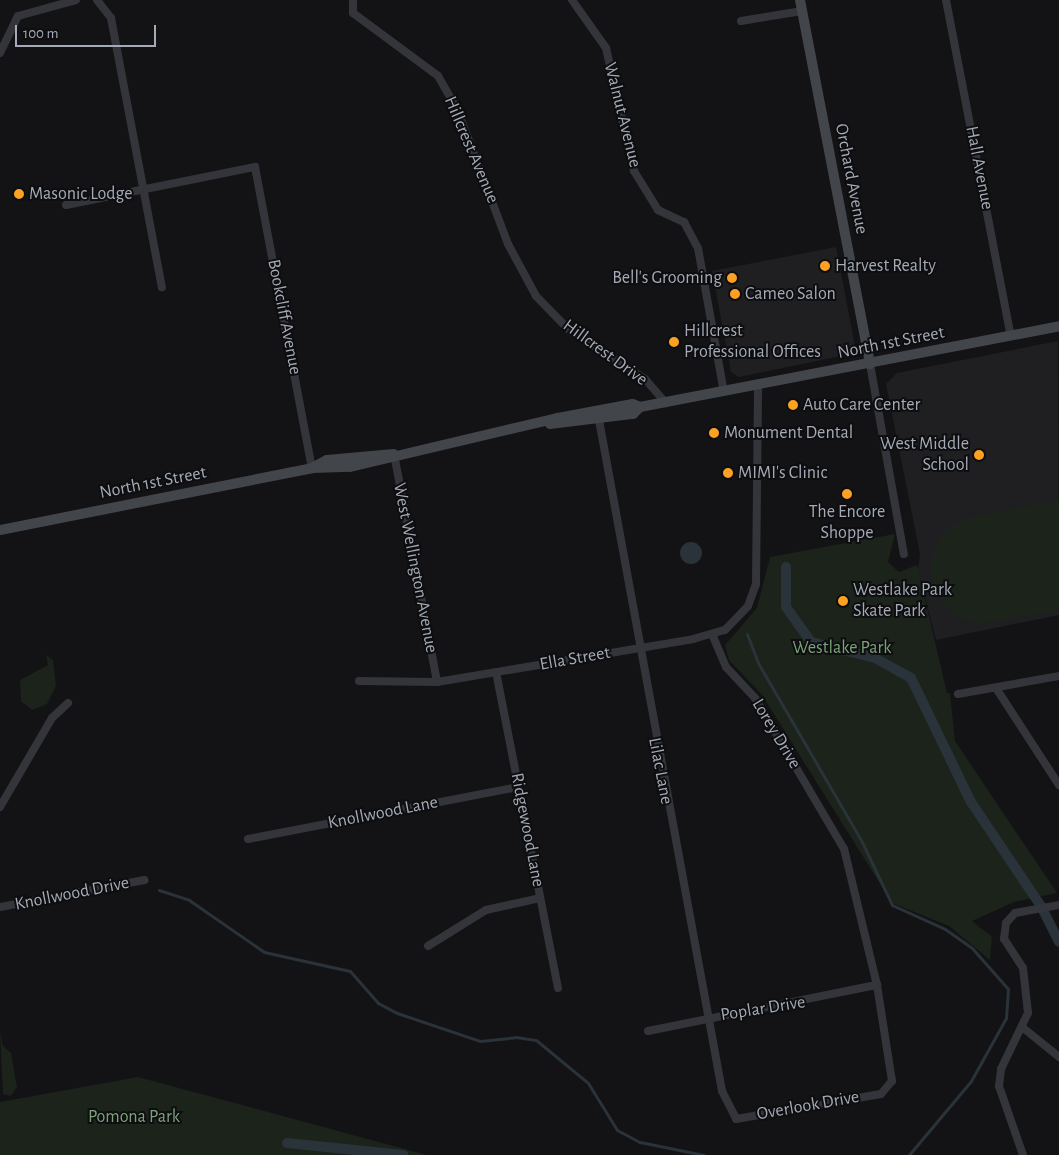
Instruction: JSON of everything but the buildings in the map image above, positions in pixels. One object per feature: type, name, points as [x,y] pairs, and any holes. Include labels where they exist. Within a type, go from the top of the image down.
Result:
[{"type":"main road","name":"Orchard Avenue","points":[[800,0],[870,364]]},
{"type":"main road","name":"North 1st Street","points":[[0,530],[312,468],[327,460],[394,454],[550,424],[633,404],[640,407],[666,403],[1059,326]]},
{"type":"main road","name":"North 1st Street","points":[[550,424],[599,420],[633,414],[640,407]]},
{"type":"street","points":[[0,53],[18,16],[76,0]]},
{"type":"street","points":[[97,0],[112,18],[142,188],[162,287]]},
{"type":"street","name":"Hillcrest Avenue","points":[[353,0],[354,13],[443,84],[457,109],[508,244],[526,279]]},
{"type":"street","name":"Walnut Avenue","points":[[572,0],[606,48],[634,171],[658,210],[684,222],[698,248],[724,392]]},
{"type":"street","name":"Hall Avenue","points":[[946,0],[1011,336]]},
{"type":"street","points":[[741,22],[802,11]]},
{"type":"street","name":"Bookcliff Avenue","points":[[142,188],[255,167],[312,468]]},
{"type":"street","points":[[66,205],[142,188]]},
{"type":"street","name":"Hillcrest Drive","points":[[526,279],[536,296],[570,331],[645,379],[666,403]]},
{"type":"street","points":[[870,364],[904,554]]},
{"type":"street","points":[[712,634],[738,619],[756,584],[758,386]]},
{"type":"street","name":"Lilac Lane","points":[[599,420],[638,648],[707,1018],[722,1091],[736,1119]]},
{"type":"street","name":"West Wellington Avenue","points":[[394,454],[437,682]]},
{"type":"street","name":"Ella Street","points":[[359,681],[437,682],[712,634]]},
{"type":"street","name":"Lorey Drive","points":[[712,634],[726,667],[755,698],[844,849],[877,986],[892,1081],[881,1094]]},
{"type":"street","name":"Ridgewood Lane","points":[[496,672],[558,988]]},
{"type":"street","points":[[958,694],[1059,676]]},
{"type":"street","points":[[996,688],[1059,785]]},
{"type":"street","points":[[1,805],[52,718],[68,703]]},
{"type":"street","name":"Knollwood Lane","points":[[248,839],[518,787]]},
{"type":"street","name":"Knollwood Drive","points":[[0,908],[144,880]]},
{"type":"street","points":[[428,946],[486,910],[540,898]]},
{"type":"street","points":[[1023,1155],[999,1086],[1000,1069],[1022,1028],[1028,993],[1023,968],[1004,939],[1006,923],[1015,913],[1059,905]]},
{"type":"street","name":"Poplar Drive","points":[[648,1031],[877,986]]},
{"type":"street","points":[[1022,1028],[1059,1057]]},
{"type":"street","name":"Overlook Drive","points":[[736,1119],[881,1094]]},
{"type":"shaded area","points":[[836,247],[855,346],[846,355],[739,377],[731,372],[712,271]]},
{"type":"shaded area","name":"West Middle School","points":[[1058,341],[1059,615],[936,640],[918,570],[920,554],[886,384],[897,373]]},
{"type":"shaded area","points":[[691,542],[699,545],[702,553],[699,561],[691,564],[683,561],[680,553],[683,545]]},
{"type":"green space","points":[[1059,500],[1059,611],[977,624],[957,616],[941,602],[932,582],[931,560],[939,539],[955,524],[975,516]]},
{"type":"green space","name":"Westlake Park","points":[[895,534],[888,562],[899,572],[917,565],[947,693],[950,693],[955,741],[1057,893],[1014,902],[972,921],[992,937],[990,960],[949,926],[892,903],[762,695],[729,660],[725,645],[757,608],[770,557]]},
{"type":"green space","points":[[46,655],[53,660],[56,686],[47,704],[32,710],[21,701],[20,680],[48,665]]},
{"type":"green space","points":[[0,1031],[3,1046],[11,1053],[17,1087],[11,1096],[3,1094]]},
{"type":"green space","name":"Pomona Park","points":[[138,1077],[427,1155],[0,1155],[0,1102]]},
{"type":"waterway","points":[[786,567],[786,607],[811,642],[875,658],[911,678],[971,802],[1041,906],[1059,942]]},
{"type":"waterway","points":[[747,634],[758,663],[862,842],[892,905],[945,929],[972,948],[1008,989],[1006,1018],[971,1081],[909,1155]]},
{"type":"waterway","points":[[159,890],[189,900],[264,952],[350,971],[378,1003],[397,1013],[480,1041],[516,1037],[536,1040],[588,1083],[617,1130],[640,1142],[704,1155]]},
{"type":"waterway","points":[[287,1143],[403,1155]]},
{"type":"place","name":"Masonic Lodge","points":[[19,194]]},
{"type":"place","name":"Harvest Realty","points":[[825,266]]},
{"type":"place","name":"Bell's Grooming","points":[[732,278]]},
{"type":"place","name":"Cameo Salon","points":[[735,294]]},
{"type":"place","name":"Hillcrest Professional Offices","points":[[674,342]]},
{"type":"place","name":"Auto Care Center","points":[[793,405]]},
{"type":"place","name":"Monument Dental","points":[[714,433]]},
{"type":"place","name":"West Middle School","points":[[979,455]]},
{"type":"place","name":"MIMI's Clinic","points":[[728,473]]},
{"type":"place","name":"The Encore Shoppe","points":[[847,494]]},
{"type":"place","name":"Westlake Park Skate Park","points":[[843,601]]}]
